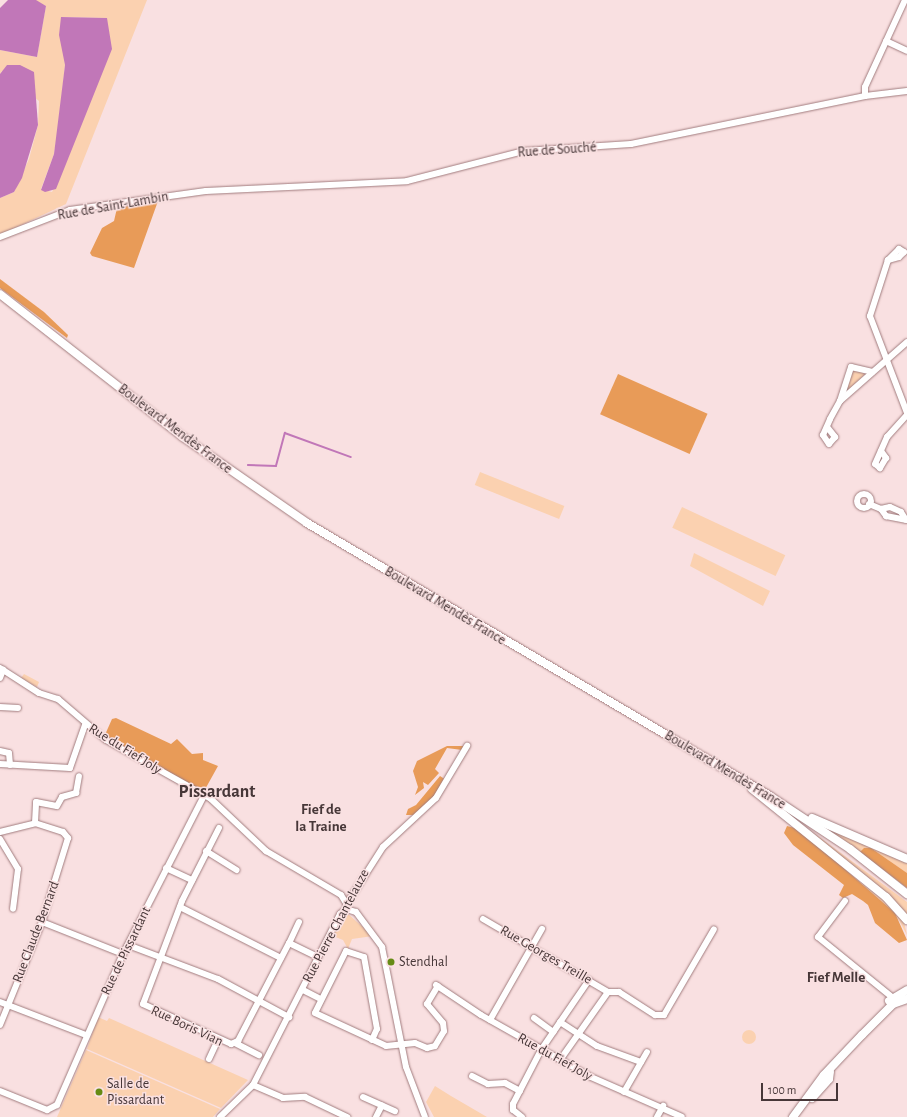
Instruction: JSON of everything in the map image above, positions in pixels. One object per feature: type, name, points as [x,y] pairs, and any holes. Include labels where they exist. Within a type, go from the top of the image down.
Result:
[{"type":"main road","name":"Boulevard Mendès France","points":[[0,294],[183,437],[307,523],[770,796],[844,845],[907,894]]},
{"type":"main road","name":"Boulevard Mendès France","points":[[0,299],[184,442],[306,526],[752,789],[831,840],[907,898]]},
{"type":"main road","points":[[752,789],[886,897],[907,920]]},
{"type":"main road","points":[[770,796],[821,823],[907,858]]},
{"type":"main road","points":[[862,1035],[867,1024],[893,998],[907,990]]},
{"type":"main road","points":[[794,1117],[829,1079],[830,1072],[862,1035],[893,1004],[907,999]]},
{"type":"street","points":[[865,96],[865,87],[886,40],[904,6],[905,0]]},
{"type":"street","points":[[886,40],[907,51]]},
{"type":"street","name":"Rue de Souché","points":[[206,191],[407,181],[524,151],[631,144],[865,96],[907,91]]},
{"type":"street","name":"Rue de Saint-Lambin","points":[[0,237],[63,212],[206,191]]},
{"type":"street","points":[[882,451],[893,427],[907,414],[886,362],[869,311],[888,260]]},
{"type":"street","points":[[840,401],[907,342]]},
{"type":"street","points":[[827,427],[840,401],[851,367],[872,372]]},
{"type":"street","points":[[869,504],[882,509],[890,507],[901,512],[906,520]]},
{"type":"street","points":[[882,509],[886,516],[906,520]]},
{"type":"street","points":[[0,678],[2,669]]},
{"type":"street","name":"Rue du Fief Joly","points":[[2,669],[36,691],[58,699],[85,725],[225,809],[266,851],[341,895],[346,906],[356,912],[382,947],[401,1045],[415,1043],[429,1048],[436,1044],[444,1023],[427,1004],[436,985],[490,1020],[541,1050],[624,1092],[663,1106],[682,1117]]},
{"type":"street","points":[[0,707],[18,708]]},
{"type":"street","points":[[0,764],[70,768],[85,725]]},
{"type":"street","name":"Rue Pierre Chantelauze","points":[[220,1117],[253,1085],[303,990],[340,914],[383,847],[436,798],[467,746]]},
{"type":"street","points":[[0,751],[10,755],[10,765]]},
{"type":"street","points":[[0,832],[35,823],[36,802],[57,806],[62,797],[76,793],[80,776]]},
{"type":"street","name":"Rue de Pissardant","points":[[0,1091],[54,1109],[123,954],[204,796]]},
{"type":"street","name":"Rue Claude Bernard","points":[[0,1025],[42,922],[68,838],[66,833],[35,823]]},
{"type":"street","points":[[161,957],[192,880],[206,851],[220,828]]},
{"type":"street","points":[[0,839],[18,869],[13,909]]},
{"type":"street","points":[[206,851],[237,870]]},
{"type":"street","points":[[166,868],[192,880]]},
{"type":"street","points":[[844,901],[818,937],[893,998]]},
{"type":"street","points":[[180,907],[281,958]]},
{"type":"street","name":"Rue Georges Treille","points":[[483,919],[608,992],[619,992],[654,1015],[664,1015],[714,929]]},
{"type":"street","points":[[42,922],[123,954]]},
{"type":"street","name":"Rue Boris Vian","points":[[235,1043],[299,922]]},
{"type":"street","points":[[490,1020],[542,930]]},
{"type":"street","points":[[289,942],[318,957]]},
{"type":"street","points":[[128,945],[218,979],[288,1017]]},
{"type":"street","points":[[372,1040],[377,1029],[364,957],[346,951],[321,998],[315,1013],[372,1040],[386,1046],[401,1045],[410,1085],[424,1117]]},
{"type":"street","name":"Rue Boris Vian","points":[[161,957],[143,1004],[228,1045],[235,1043],[259,1055]]},
{"type":"street","points":[[522,1117],[513,1110],[520,1091],[541,1050],[589,980]]},
{"type":"street","points":[[303,990],[321,998]]},
{"type":"street","points":[[560,1060],[608,992]]},
{"type":"street","points":[[0,1002],[86,1035]]},
{"type":"street","points":[[534,1018],[553,1032]]},
{"type":"street","points":[[560,1022],[607,1050],[641,1062]]},
{"type":"street","points":[[209,1059],[218,1040]]},
{"type":"street","points":[[624,1092],[647,1052]]},
{"type":"street","points":[[472,1076],[488,1084],[505,1083],[520,1091]]},
{"type":"street","points":[[253,1085],[283,1098],[305,1097],[347,1117]]},
{"type":"street","points":[[362,1097],[395,1111]]},
{"type":"street","points":[[376,1117],[382,1105]]},
{"type":"street","points":[[657,1117],[663,1106]]},
{"type":"shaded area","points":[[8,0],[36,0],[46,6],[37,57],[0,50],[0,8]]},
{"type":"shaded area","points":[[33,0],[147,0],[66,204],[0,235],[0,198],[14,192],[29,159],[38,125],[39,101],[2,71],[0,74],[0,50],[37,57],[46,6]],"holes":[[[61,17],[107,18],[69,156],[52,192],[41,189],[54,154],[58,129],[65,65]]]},
{"type":"shaded area","points":[[61,17],[107,18],[112,49],[56,189],[45,192],[41,190],[54,154],[65,65],[59,35]]},
{"type":"shaded area","points":[[7,65],[20,65],[34,72],[38,125],[22,178],[14,192],[0,198],[0,74]]},
{"type":"shaded area","points":[[158,201],[134,268],[92,256],[90,253],[102,228],[114,221],[117,208]]},
{"type":"shaded area","points":[[0,279],[44,312],[68,335],[67,338],[0,288]]},
{"type":"shaded area","points":[[853,369],[865,374],[847,392],[843,388],[847,389]]},
{"type":"shaded area","points":[[618,374],[708,414],[690,454],[600,414]]},
{"type":"shaded area","points":[[480,472],[564,506],[559,519],[475,485]]},
{"type":"shaded area","points":[[682,507],[785,555],[776,576],[672,528]]},
{"type":"shaded area","points":[[694,553],[770,591],[763,606],[690,566]]},
{"type":"shaded area","points":[[24,674],[39,682],[37,687],[21,678]]},
{"type":"shaded area","points":[[116,718],[171,744],[177,739],[192,754],[203,753],[203,760],[218,766],[203,793],[104,737],[112,719]]},
{"type":"shaded area","points":[[447,746],[464,746],[462,750],[447,748],[435,769],[439,773],[428,785],[423,782],[424,788],[415,795],[418,787],[413,771],[417,761]]},
{"type":"shaded area","points":[[440,776],[446,780],[441,789],[415,815],[406,815],[408,809],[416,805]]},
{"type":"shaded area","points":[[787,826],[795,828],[823,850],[895,913],[907,940],[899,943],[875,923],[868,905],[863,901],[852,894],[843,898],[839,895],[844,885],[793,845],[784,833]]},
{"type":"shaded area","points":[[822,826],[907,862],[907,873],[871,848],[860,852]]},
{"type":"shaded area","points":[[811,831],[907,902],[907,916],[835,852]]},
{"type":"shaded area","points":[[864,848],[871,848],[907,873],[907,888],[860,852]]},
{"type":"shaded area","points":[[853,876],[894,909],[904,922],[907,935],[895,913]]},
{"type":"shaded area","points":[[348,914],[373,936],[352,939],[348,949],[343,940],[333,936],[343,916]]},
{"type":"shaded area","points":[[98,1017],[107,1021],[109,1018],[248,1080],[221,1108],[87,1049]]},
{"type":"shaded area","points":[[749,1030],[754,1032],[756,1037],[754,1042],[749,1044],[744,1042],[742,1037],[744,1032]]},
{"type":"shaded area","points":[[86,1050],[220,1109],[213,1117],[57,1117]]},
{"type":"shaded area","points":[[435,1086],[487,1117],[434,1117],[426,1102]]},
{"type":"waterway","points":[[248,465],[276,466],[285,433],[351,457]]},
{"type":"place","name":"Stendhal","points":[[391,962]]},
{"type":"place","name":"Salle de Pissardant","points":[[99,1092]]},
{"type":"district","name":"Pissardant","points":[[217,792]]},
{"type":"district","name":"Fief de la Traine","points":[[321,818]]},
{"type":"district","name":"Fief Melle","points":[[836,978]]}]
